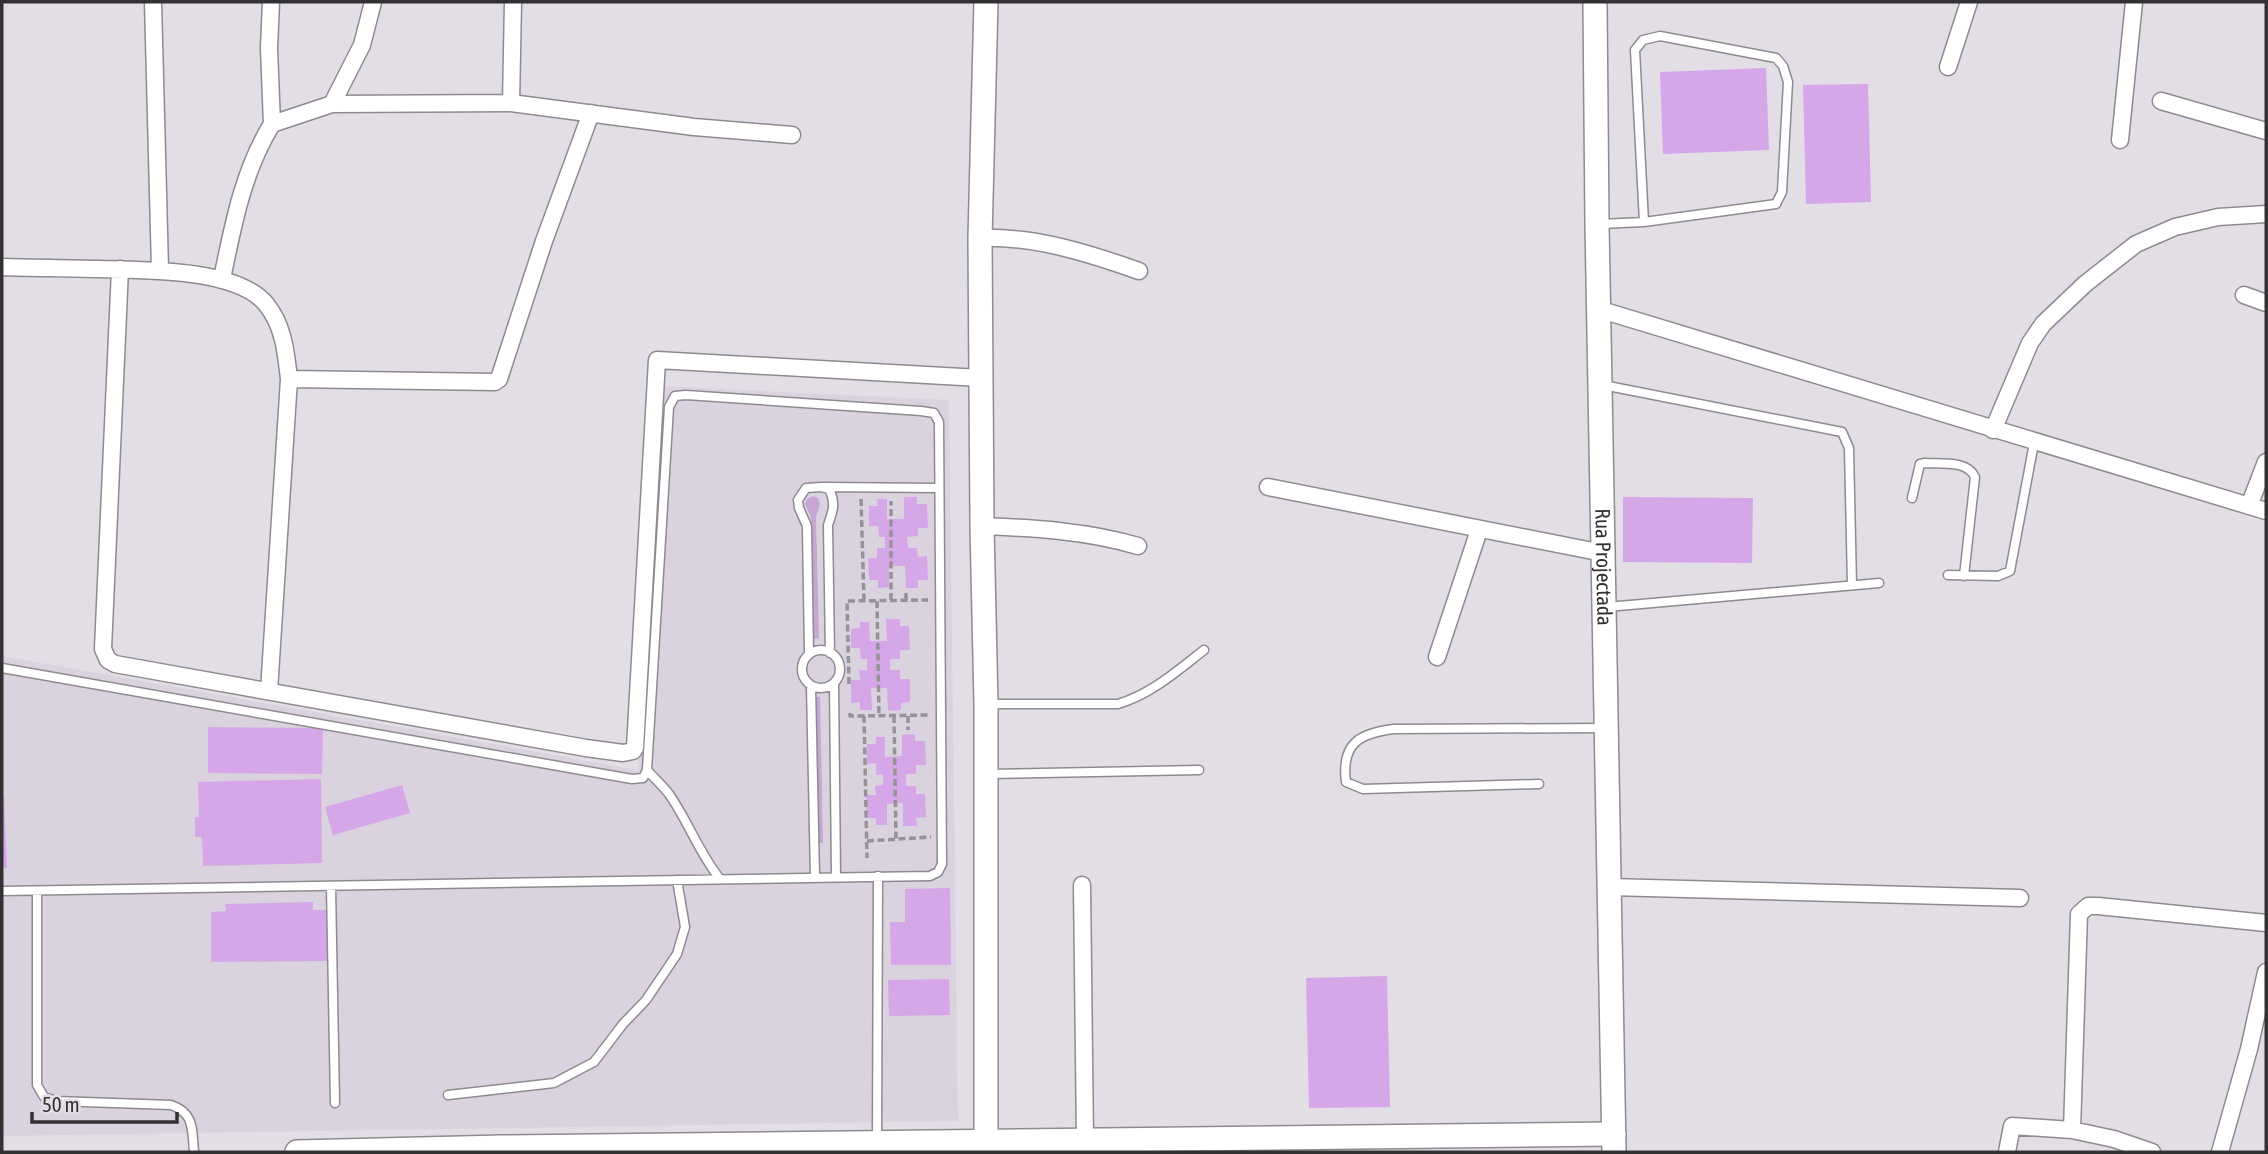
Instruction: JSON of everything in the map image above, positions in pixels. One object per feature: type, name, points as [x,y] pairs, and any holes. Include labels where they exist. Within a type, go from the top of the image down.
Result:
[{"type":"street","points":[[153,2],[160,269]]},
{"type":"street","points":[[222,279],[238,205],[257,148],[272,124],[269,48],[271,2]]},
{"type":"street","points":[[332,104],[362,45],[373,2]]},
{"type":"street","points":[[510,103],[513,2]]},
{"type":"street","points":[[986,2],[980,238],[980,378],[986,774],[996,1147]]},
{"type":"street","name":"Rua Projectada","points":[[1595,2],[1602,553],[1614,1143]]},
{"type":"street","points":[[1948,67],[1969,2]]},
{"type":"street","points":[[2120,140],[2134,2]]},
{"type":"street","points":[[2161,102],[2266,131]]},
{"type":"street","points":[[272,124],[332,104],[510,103],[694,127],[793,135]]},
{"type":"street","points":[[289,379],[495,383],[499,379],[544,241],[591,113]]},
{"type":"street","points":[[1993,430],[2030,343],[2043,324],[2085,284],[2136,244],[2175,227],[2218,217],[2266,214]]},
{"type":"street","points":[[980,238],[1002,237],[1038,242],[1139,271]]},
{"type":"street","points":[[2,267],[160,269],[222,279],[249,291],[265,302],[278,323],[285,345],[289,379],[269,691]]},
{"type":"street","points":[[120,270],[103,649],[108,660],[115,664],[623,753],[633,751],[636,734],[657,360],[980,378]]},
{"type":"street","points":[[2244,295],[2266,303]]},
{"type":"street","points":[[1598,309],[2266,511]]},
{"type":"street","points":[[2249,506],[2266,462]]},
{"type":"street","points":[[1268,487],[1602,553]]},
{"type":"street","points":[[982,526],[1053,530],[1119,540],[1138,546]]},
{"type":"street","points":[[1437,657],[1479,530]]},
{"type":"street","points":[[1082,885],[1085,1141]]},
{"type":"street","points":[[1609,887],[2020,898]]},
{"type":"street","points":[[2072,1130],[2079,914],[2088,906],[2098,906],[2266,923]]},
{"type":"street","points":[[2220,1152],[2249,1049],[2266,972]]},
{"type":"street","points":[[2007,1152],[2012,1126],[2072,1130],[2114,1139],[2143,1151]]},
{"type":"street","points":[[297,1152],[877,1143],[996,1147],[1085,1141],[1614,1143]]},
{"type":"lane","points":[[1597,224],[1644,222],[1776,204],[1782,192],[1788,82],[1783,66],[1776,58],[1660,36],[1643,40],[1635,50],[1644,222]]},
{"type":"lane","points":[[1600,384],[1842,432],[1849,448],[1852,585]]},
{"type":"lane","points":[[2,668],[632,779],[643,778],[647,770],[669,407],[675,396],[934,413],[939,422],[942,864],[938,873],[930,876],[2,891]]},
{"type":"lane","points":[[1948,575],[1998,576],[2010,571],[2034,443]]},
{"type":"lane","points":[[1912,498],[1920,464],[1963,466],[1972,471],[1975,477],[1964,576]]},
{"type":"lane","points":[[821,486],[828,489],[833,497],[834,508],[828,524],[830,653]]},
{"type":"lane","points":[[809,654],[807,526],[798,500],[806,488],[939,488]]},
{"type":"lane","points":[[1604,607],[1879,583]]},
{"type":"lane","points":[[834,683],[824,688],[811,686],[804,679],[802,663],[809,654],[822,650],[830,653],[835,657],[840,669],[834,683],[836,877]]},
{"type":"lane","points":[[986,704],[1118,705],[1152,690],[1204,650]]},
{"type":"lane","points":[[811,686],[816,877]]},
{"type":"lane","points":[[1539,784],[1363,789],[1346,782],[1344,766],[1349,750],[1360,738],[1377,731],[1606,728]]},
{"type":"lane","points":[[647,770],[670,794],[692,836],[720,879]]},
{"type":"lane","points":[[986,774],[1199,770]]},
{"type":"lane","points":[[877,1143],[878,876]]},
{"type":"lane","points":[[448,1095],[554,1083],[593,1062],[646,1000],[677,954],[685,927],[677,880]]},
{"type":"lane","points":[[331,887],[335,1103]]},
{"type":"lane","points":[[37,891],[37,1085],[44,1097],[56,1101],[178,1107],[186,1113],[191,1124],[194,1152]]},
{"type":"path","points":[[891,492],[891,600]]},
{"type":"path","points":[[861,493],[864,601]]},
{"type":"path","points":[[906,592],[906,600]]},
{"type":"path","points":[[849,691],[847,601],[933,600]]},
{"type":"path","points":[[877,601],[879,716]]},
{"type":"path","points":[[849,703],[850,716],[935,715]]},
{"type":"path","points":[[864,716],[867,858],[878,858]]},
{"type":"path","points":[[894,716],[896,839]]},
{"type":"path","points":[[908,716],[908,730]]},
{"type":"path","points":[[867,841],[937,836]]},
{"type":"shaded area","points":[[660,386],[949,400],[958,1121],[2,1136],[2,656],[638,770]]},
{"type":"shaded area","points":[[813,496],[818,498],[820,504],[816,517],[819,638],[814,639],[811,517],[805,504],[807,499]]},
{"type":"shaded area","points":[[816,697],[820,697],[823,843],[819,843]]},
{"type":"building","points":[[1766,68],[1769,150],[1663,154],[1660,72]]},
{"type":"building","points":[[1868,84],[1871,202],[1806,204],[1803,85]]},
{"type":"building","points":[[904,497],[917,497],[917,504],[927,504],[928,528],[918,528],[918,536],[907,537],[908,548],[917,548],[918,557],[927,556],[928,580],[918,580],[918,588],[906,588],[905,566],[889,566],[889,587],[878,588],[878,580],[869,580],[868,558],[877,558],[877,548],[885,548],[885,537],[879,537],[878,526],[869,526],[869,506],[878,506],[877,499],[887,499],[887,519],[904,519]]},
{"type":"building","points":[[1623,497],[1753,498],[1752,563],[1623,562]]},
{"type":"building","points":[[886,619],[900,619],[900,626],[909,626],[910,650],[900,650],[900,659],[890,659],[890,670],[900,670],[900,679],[910,679],[910,702],[901,703],[901,710],[888,711],[887,688],[871,688],[872,710],[860,710],[860,702],[851,703],[851,680],[860,680],[859,670],[867,670],[867,659],[861,659],[860,648],[851,648],[851,629],[860,628],[860,622],[869,622],[870,641],[887,641]]},
{"type":"building","points":[[208,727],[323,728],[322,774],[208,773]]},
{"type":"building","points":[[915,734],[915,741],[925,741],[926,765],[916,765],[916,774],[906,774],[906,786],[916,786],[916,794],[925,794],[926,817],[916,818],[917,826],[903,826],[903,803],[887,804],[887,825],[876,825],[876,818],[867,818],[866,795],[876,795],[875,786],[883,785],[883,774],[876,775],[876,763],[867,764],[867,744],[876,744],[876,737],[885,737],[885,757],[902,756],[902,735]]},
{"type":"building","points":[[321,779],[322,863],[203,866],[202,837],[195,837],[195,817],[199,817],[198,782]]},
{"type":"building","points":[[402,785],[410,813],[333,835],[325,807]]},
{"type":"building","points":[[4,796],[7,868],[2,868]]},
{"type":"building","points":[[950,888],[951,965],[891,965],[890,922],[905,922],[905,889]]},
{"type":"building","points":[[313,902],[313,910],[328,910],[328,961],[211,962],[211,912],[226,911],[225,904]]},
{"type":"building","points":[[1387,976],[1390,1107],[1309,1108],[1306,978]]},
{"type":"building","points":[[949,979],[950,1015],[889,1016],[888,980]]}]
